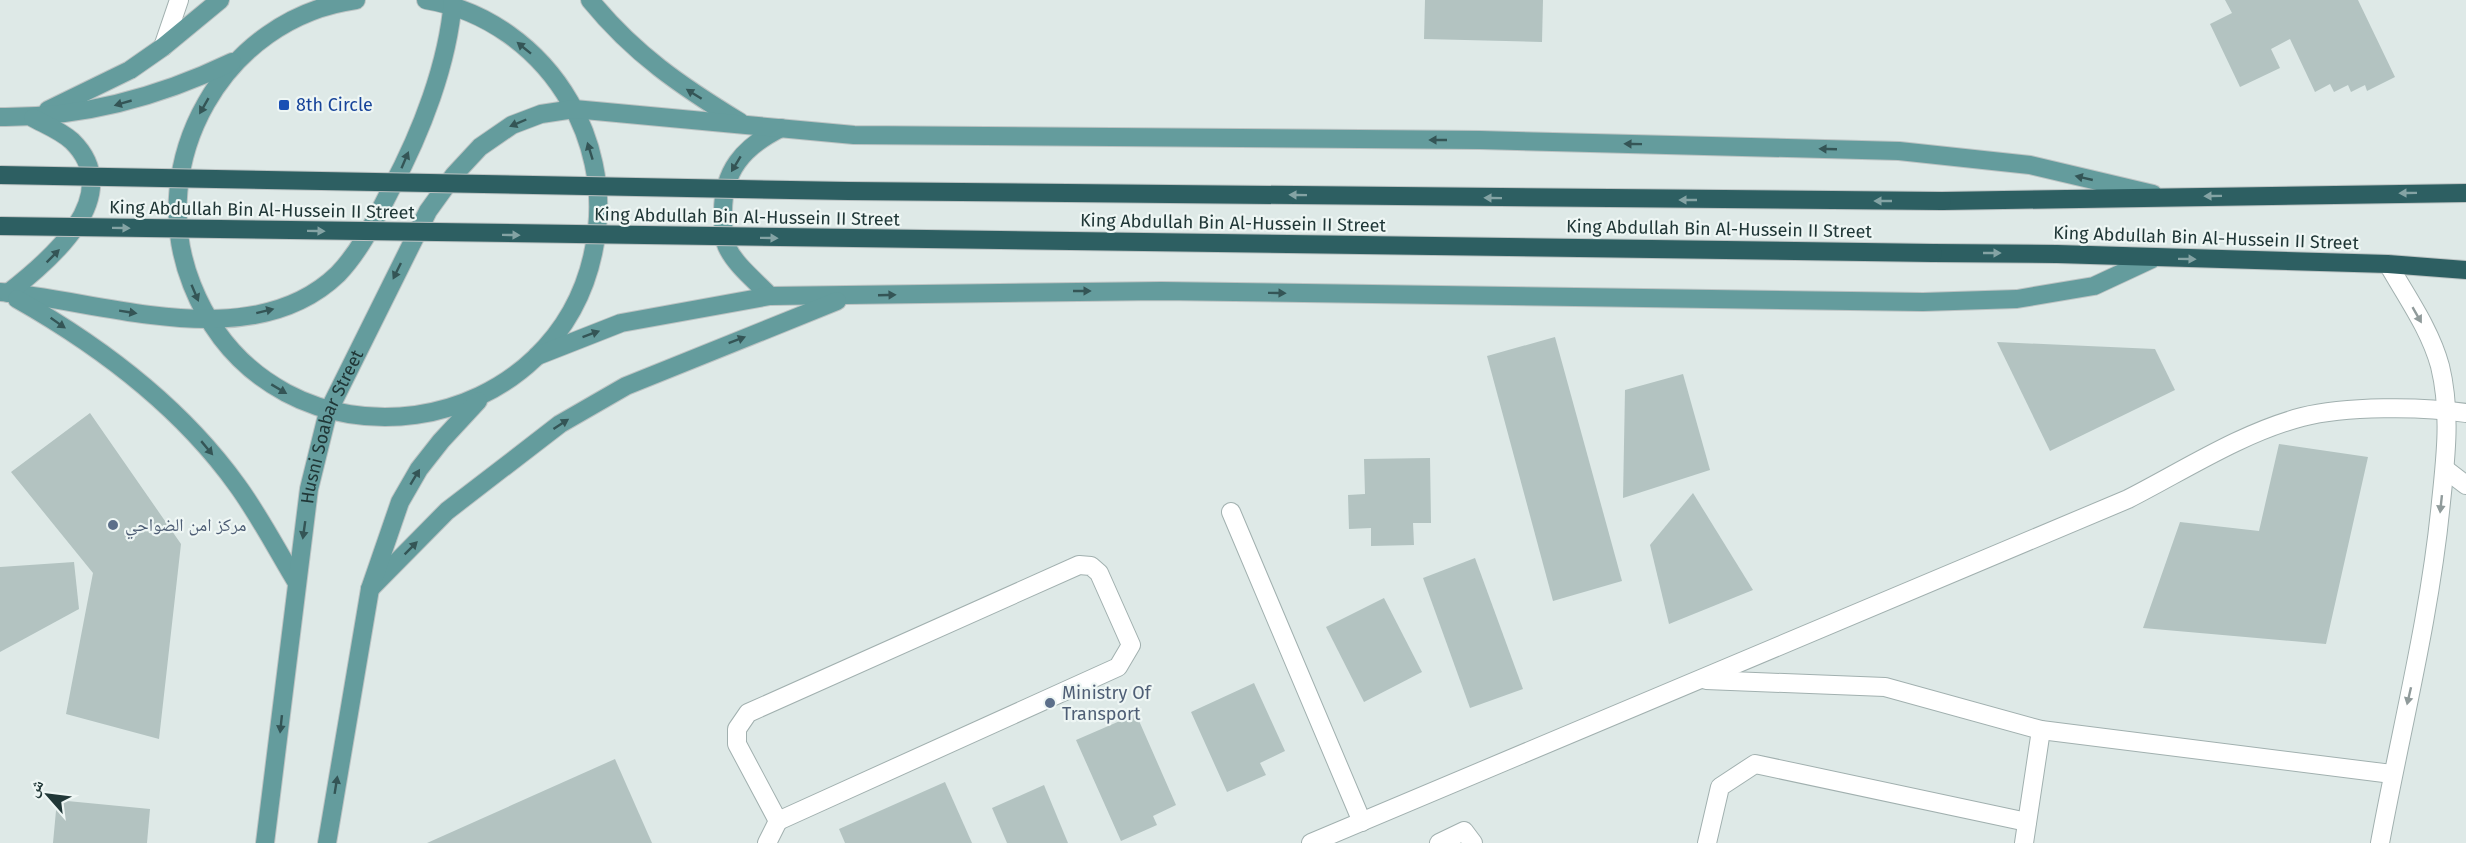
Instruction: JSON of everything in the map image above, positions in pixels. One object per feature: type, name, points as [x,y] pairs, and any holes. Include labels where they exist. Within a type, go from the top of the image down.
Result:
[{"type":"highway","name":"King Abdullah Bin Al-Hussein II Street","points":[[0,175],[848,191],[1942,201],[2466,193]]},
{"type":"highway","name":"King Abdullah Bin Al-Hussein II Street","points":[[0,226],[2057,254],[2152,259],[2388,264],[2466,270]]},
{"type":"main road","points":[[33,118],[130,70],[164,47],[220,0]]},
{"type":"main road","points":[[288,21],[305,0]]},
{"type":"main road","points":[[356,0],[333,3],[288,21],[261,39],[237,60],[216,85],[187,141],[177,193],[178,235],[184,266],[207,320],[238,357],[267,381],[296,399],[328,412],[392,419],[439,413],[483,396],[513,377],[537,356],[558,332],[587,276],[595,245],[598,214],[597,182],[591,151],[574,109],[561,86],[534,56],[485,18],[452,2],[426,0]]},
{"type":"main road","points":[[590,0],[612,27],[654,66],[744,124]]},
{"type":"main road","points":[[4,293],[148,315],[207,320],[244,316],[294,302],[337,275],[356,252],[398,177],[436,80],[452,2]]},
{"type":"main road","points":[[0,117],[33,118],[117,105],[193,81],[237,60]]},
{"type":"main road","name":"Husni Soabar Street","points":[[265,843],[309,489],[328,412],[423,220],[454,175],[480,147],[512,125],[541,114],[574,109],[854,135],[1480,140],[1899,151],[2030,165],[2161,196]]},
{"type":"main road","points":[[4,293],[57,252],[83,215],[89,194],[89,171],[82,153],[61,132],[33,118]]},
{"type":"main road","points":[[770,296],[736,261],[727,246],[723,206],[726,185],[736,162],[750,146],[781,128]]},
{"type":"main road","points":[[537,356],[621,323],[770,296],[1161,291],[1935,302],[2017,299],[2094,286],[2152,259]]},
{"type":"main road","points":[[4,293],[50,318],[116,364],[203,442],[238,486],[297,583]]},
{"type":"main road","points":[[370,589],[447,511],[560,424],[626,386],[848,296]]},
{"type":"main road","points":[[327,843],[370,589],[400,502],[441,441],[483,396]]},
{"type":"lane","points":[[164,47],[179,0]]},
{"type":"lane","points":[[2380,843],[2392,774],[2420,650],[2438,541],[2445,470],[2447,410],[2439,364],[2424,327],[2388,264]]},
{"type":"lane","points":[[1311,843],[2128,499],[2251,436],[2302,417],[2353,410],[2447,410],[2466,413]]},
{"type":"lane","points":[[2445,470],[2466,484]]},
{"type":"lane","points":[[1231,512],[1362,822]]},
{"type":"lane","points":[[766,843],[778,820],[1118,668],[1131,645],[1099,573],[1091,567],[1079,565],[748,713],[737,729],[737,744],[778,820]]},
{"type":"lane","points":[[1702,680],[1885,687],[2041,730],[2392,774]]},
{"type":"lane","points":[[2024,843],[2041,730]]},
{"type":"lane","points":[[1707,843],[1719,787],[1755,764],[2027,822]]},
{"type":"lane","points":[[1439,843],[1464,831],[1473,843]]},
{"type":"building","points":[[1425,0],[1543,0],[1542,42],[1424,39]]},
{"type":"building","points":[[2225,0],[2358,0],[2395,77],[2367,91],[2365,85],[2351,92],[2348,85],[2334,92],[2330,84],[2315,92],[2290,39],[2271,49],[2280,68],[2240,87],[2210,24],[2232,13]]},
{"type":"building","points":[[1555,337],[1622,581],[1553,601],[1487,356]]},
{"type":"building","points":[[1997,342],[2155,349],[2175,390],[2050,451]]},
{"type":"building","points":[[1683,374],[1710,470],[1623,498],[1625,390]]},
{"type":"building","points":[[90,413],[181,544],[159,739],[66,714],[93,573],[11,472]]},
{"type":"building","points":[[2279,444],[2368,457],[2326,644],[2143,628],[2180,522],[2259,531]]},
{"type":"building","points":[[1430,458],[1431,523],[1413,523],[1414,545],[1371,546],[1371,528],[1349,529],[1348,495],[1365,494],[1364,459]]},
{"type":"building","points":[[1693,493],[1753,590],[1669,624],[1650,545]]},
{"type":"building","points":[[1475,558],[1523,689],[1470,708],[1423,578]]},
{"type":"building","points":[[74,562],[79,609],[0,652],[0,567]]},
{"type":"building","points":[[1384,598],[1422,672],[1364,702],[1326,627]]},
{"type":"building","points":[[1254,683],[1285,751],[1260,763],[1266,775],[1227,792],[1191,712]]},
{"type":"building","points":[[1136,714],[1176,805],[1153,816],[1157,825],[1121,841],[1076,740]]},
{"type":"building","points":[[615,759],[652,843],[427,843]]},
{"type":"building","points":[[945,782],[972,843],[845,843],[839,829]]},
{"type":"building","points":[[1044,785],[1068,843],[1007,843],[992,808]]},
{"type":"building","points":[[57,800],[150,809],[147,843],[53,843]]},
{"type":"place","name":"8th Circle","points":[[284,105]]},
{"type":"place","name":"مركز امن الضواحي","points":[[113,525]]},
{"type":"place","name":"Ministry Of Transport","points":[[1050,703]]}]
